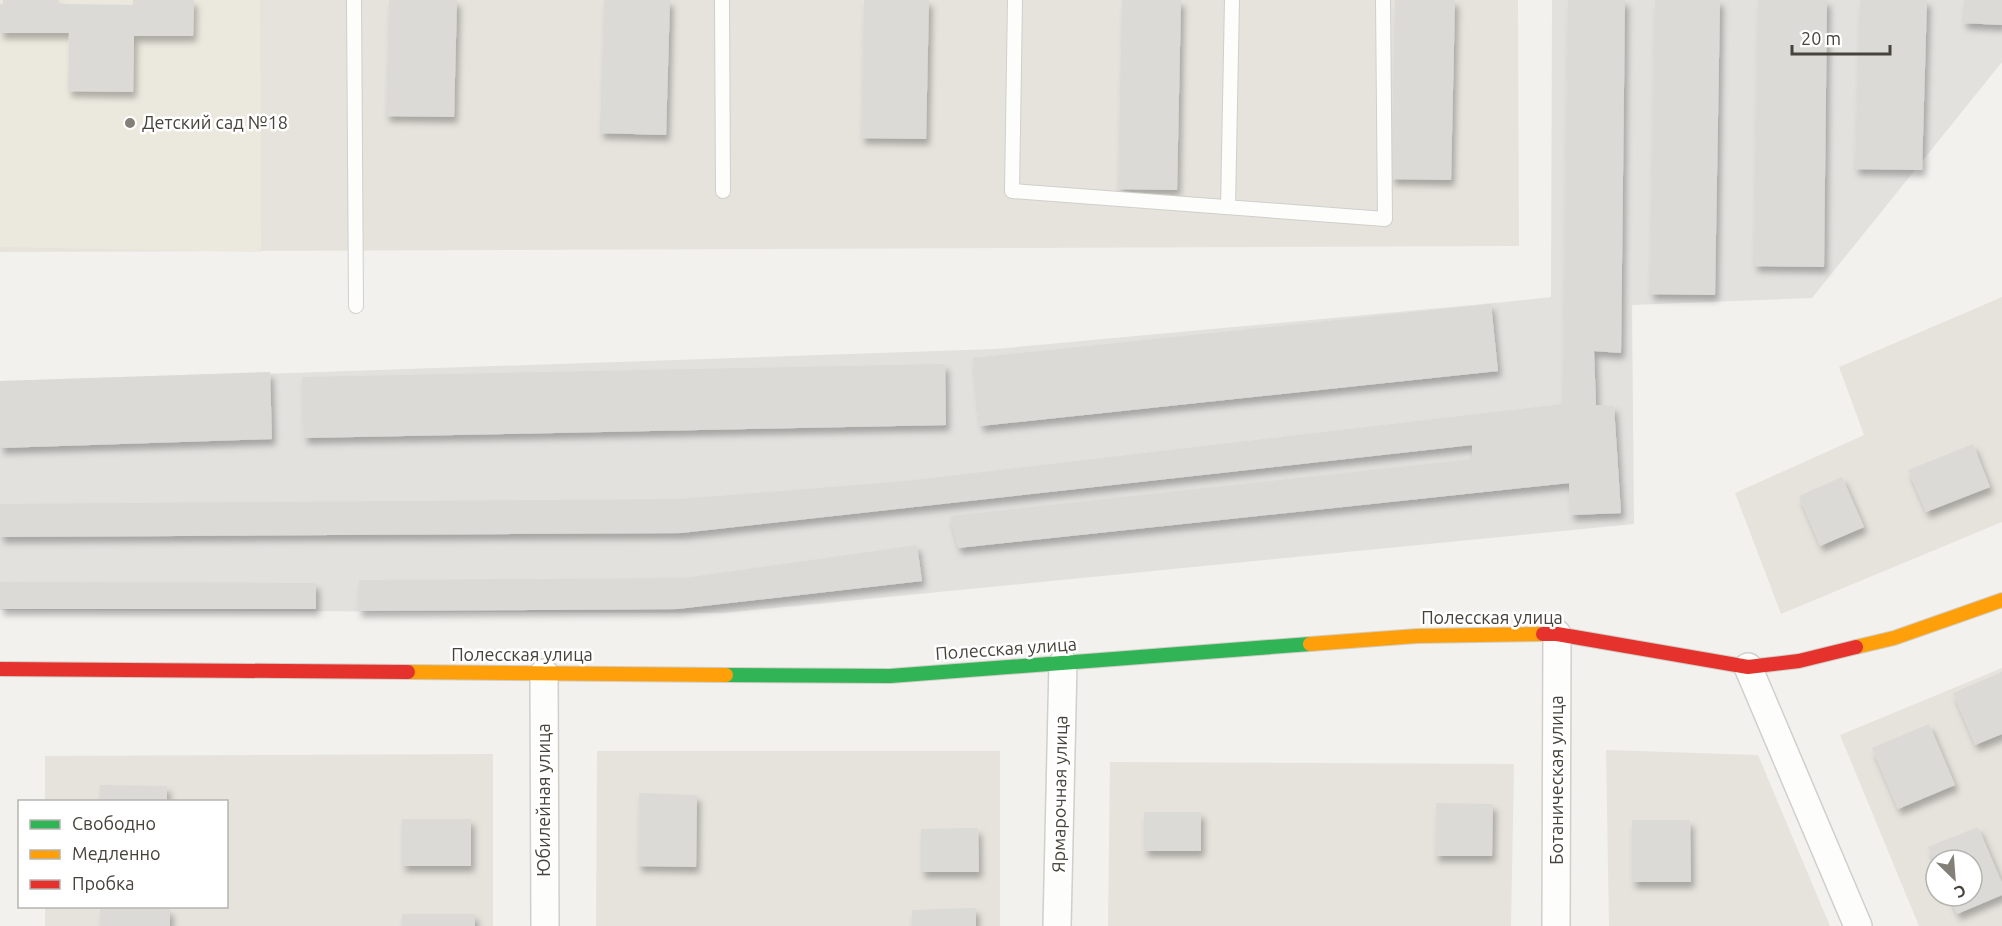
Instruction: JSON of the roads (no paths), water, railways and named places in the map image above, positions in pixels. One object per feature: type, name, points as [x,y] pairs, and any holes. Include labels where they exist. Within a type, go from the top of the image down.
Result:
[{"type":"street","name":"Полесская улица","points":[[0,669],[890,676],[1417,636],[1557,634],[1748,667],[1799,661],[1894,638],[2002,600]]},
{"type":"street","name":"Ботаническая улица","points":[[1556,926],[1557,634]]},
{"type":"street","name":"Ярмарочная улица","points":[[1057,926],[1063,663]]},
{"type":"street","points":[[1748,667],[1858,926]]},
{"type":"street","name":"Юбилейная улица","points":[[544,673],[544,926]]},
{"type":"lane","points":[[354,0],[356,306]]},
{"type":"lane","points":[[722,0],[723,190]]},
{"type":"lane","points":[[1015,0],[1012,191],[1385,219],[1383,0]]},
{"type":"lane","points":[[1228,207],[1232,0]]},
{"type":"place","name":"Детский сад №18","points":[[130,123]]}]
